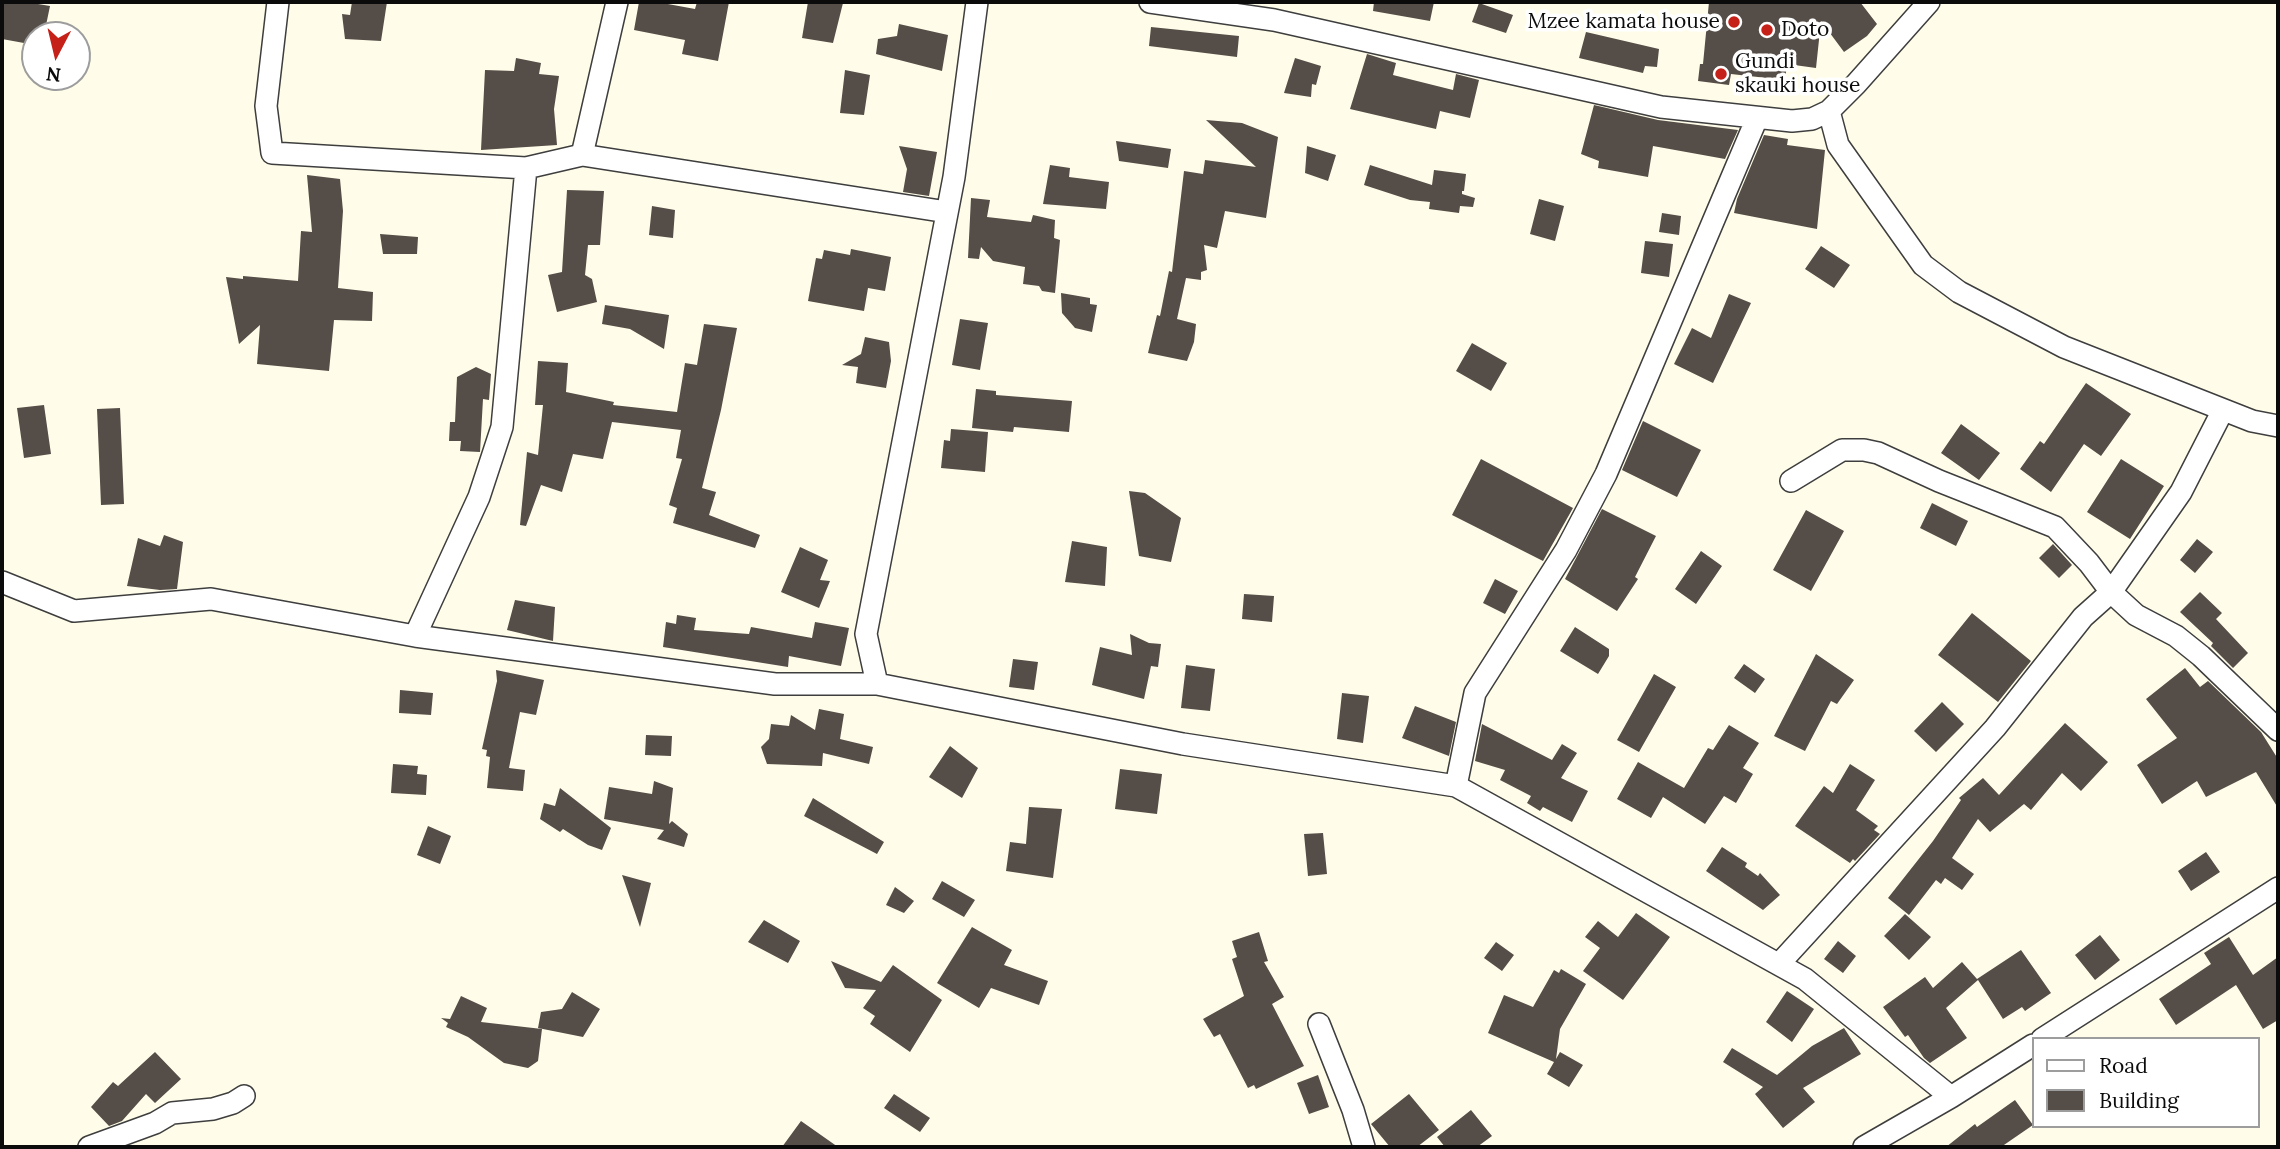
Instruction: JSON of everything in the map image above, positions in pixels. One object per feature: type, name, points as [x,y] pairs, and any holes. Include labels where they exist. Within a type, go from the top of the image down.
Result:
[{"type":"street","points":[[278,2],[266,106],[272,153],[526,168],[582,155],[947,212]]},
{"type":"street","points":[[582,155],[617,2]]},
{"type":"street","points":[[877,684],[866,634],[947,212],[977,2]]},
{"type":"street","points":[[1150,2],[1274,20],[1661,107],[1757,118],[1802,120],[1812,119],[1829,111],[1929,2]]},
{"type":"street","points":[[1829,111],[1838,145],[1923,265],[1959,292],[2064,346],[2252,421],[2278,426]]},
{"type":"street","points":[[1456,786],[1475,693],[1566,550],[1606,474],[1757,118]]},
{"type":"street","points":[[415,636],[479,497],[502,427],[526,168]]},
{"type":"street","points":[[1779,964],[1995,727],[2083,617],[2111,592],[2181,492],[2223,410]]},
{"type":"street","points":[[1791,481],[1842,450],[1864,450],[1878,453],[1938,481],[2055,527],[2089,563],[2111,592],[2136,615],[2176,636],[2202,656],[2278,730]]},
{"type":"street","points":[[2,582],[74,611],[211,599],[415,636],[775,684],[877,684],[1183,744],[1456,786],[1805,979],[1951,1097]]},
{"type":"street","points":[[2045,1037],[2278,888]]},
{"type":"street","points":[[1319,1024],[1353,1110],[1364,1147]]},
{"type":"street","points":[[1864,1147],[1951,1097],[2032,1046]]},
{"type":"street","points":[[89,1147],[155,1123],[172,1113],[213,1109],[244,1096]]},
{"type":"building","points":[[2,2],[50,6],[47,21],[21,21],[21,42],[2,39]]},
{"type":"building","points":[[352,2],[387,2],[381,41],[345,39],[342,14],[350,15]]},
{"type":"building","points":[[639,2],[657,2],[695,9],[697,2],[729,2],[718,61],[682,54],[685,40],[634,30]]},
{"type":"building","points":[[808,2],[843,3],[833,43],[802,38]]},
{"type":"building","points":[[1374,2],[1434,2],[1430,21],[1373,11]]},
{"type":"building","points":[[1709,2],[1860,2],[1877,24],[1867,36],[1844,52],[1821,21],[1816,68],[1787,64],[1785,80],[1731,74],[1729,85],[1698,81],[1700,64],[1703,64]]},
{"type":"building","points":[[1479,3],[1513,15],[1506,33],[1472,22]]},
{"type":"building","points":[[899,24],[948,35],[942,71],[876,54],[878,39],[897,36]]},
{"type":"building","points":[[1151,27],[1239,36],[1237,57],[1149,46]]},
{"type":"building","points":[[1586,32],[1659,49],[1657,67],[1645,66],[1643,73],[1579,58]]},
{"type":"building","points":[[1367,54],[1396,63],[1393,75],[1453,90],[1456,74],[1479,80],[1470,118],[1440,111],[1436,129],[1350,109]]},
{"type":"building","points":[[516,58],[541,63],[539,74],[559,76],[554,109],[557,145],[481,150],[485,70],[514,71]]},
{"type":"building","points":[[1295,58],[1321,66],[1316,85],[1312,84],[1311,97],[1284,93]]},
{"type":"building","points":[[845,70],[870,75],[864,115],[840,113]]},
{"type":"building","points":[[1594,105],[1658,120],[1738,130],[1725,159],[1653,146],[1648,177],[1598,168],[1599,161],[1581,154]]},
{"type":"building","points":[[1206,120],[1242,123],[1278,137],[1266,218],[1225,211],[1217,248],[1204,245],[1207,270],[1201,272],[1201,280],[1186,278],[1177,319],[1196,324],[1194,342],[1187,361],[1148,353],[1157,315],[1160,316],[1169,271],[1172,272],[1184,171],[1203,174],[1205,160],[1256,167]]},
{"type":"building","points":[[1764,135],[1788,139],[1787,145],[1825,150],[1817,229],[1734,213],[1737,199]]},
{"type":"building","points":[[1116,141],[1171,149],[1168,168],[1119,161]]},
{"type":"building","points":[[899,146],[937,152],[929,196],[903,192],[907,169]]},
{"type":"building","points":[[1307,146],[1336,155],[1328,181],[1305,173]]},
{"type":"building","points":[[1050,165],[1070,168],[1069,177],[1109,182],[1106,209],[1043,204]]},
{"type":"building","points":[[1370,165],[1432,185],[1434,170],[1466,174],[1462,194],[1475,198],[1473,207],[1460,206],[1459,213],[1429,209],[1430,202],[1410,200],[1364,185]]},
{"type":"building","points":[[307,175],[340,179],[343,211],[338,288],[373,292],[372,321],[334,320],[329,371],[257,364],[260,325],[239,344],[226,277],[298,281],[301,231],[312,232]]},
{"type":"building","points":[[567,190],[604,191],[600,245],[588,245],[585,275],[592,279],[597,302],[557,312],[548,275],[562,272]]},
{"type":"building","points":[[971,198],[990,200],[987,217],[1031,222],[1033,215],[1055,220],[1054,238],[1060,240],[1055,293],[1042,291],[1039,286],[1023,284],[1025,267],[993,261],[981,247],[979,259],[968,258]]},
{"type":"building","points":[[1539,199],[1564,206],[1555,241],[1530,234]]},
{"type":"building","points":[[652,206],[675,210],[673,238],[649,235]]},
{"type":"building","points":[[1662,213],[1681,216],[1679,235],[1659,232]]},
{"type":"building","points":[[380,234],[418,237],[417,254],[383,254]]},
{"type":"building","points":[[1645,241],[1673,244],[1669,277],[1641,273]]},
{"type":"building","points":[[1821,246],[1850,265],[1834,288],[1805,269]]},
{"type":"building","points":[[851,249],[891,257],[885,291],[868,288],[864,311],[808,301],[816,258],[822,259],[824,250],[850,255]]},
{"type":"building","points":[[1061,293],[1090,298],[1090,304],[1097,305],[1092,332],[1075,328],[1062,313]]},
{"type":"building","points":[[1729,294],[1751,303],[1713,383],[1674,364],[1692,328],[1711,338]]},
{"type":"building","points":[[605,305],[669,315],[664,349],[630,329],[602,324]]},
{"type":"building","points":[[960,319],[988,323],[980,370],[952,365]]},
{"type":"building","points":[[704,324],[737,328],[702,488],[716,492],[709,515],[760,535],[755,548],[673,523],[677,508],[669,505],[682,459],[676,458],[681,430],[612,422],[603,459],[573,454],[562,492],[541,485],[526,526],[520,525],[527,452],[538,455],[543,405],[535,405],[538,361],[568,363],[566,392],[614,402],[613,405],[677,412],[685,363],[697,365]]},
{"type":"building","points":[[865,337],[889,342],[891,361],[886,388],[856,383],[858,367],[842,365],[861,354]]},
{"type":"building","points":[[1472,343],[1507,363],[1491,391],[1456,371]]},
{"type":"building","points":[[476,367],[491,374],[489,400],[483,399],[480,452],[460,451],[461,441],[449,441],[450,422],[455,422],[457,377]]},
{"type":"building","points":[[2086,383],[2131,414],[2101,456],[2084,444],[2051,492],[2020,469],[2040,441],[2044,444]]},
{"type":"building","points":[[976,389],[996,391],[996,395],[1072,401],[1069,432],[1014,427],[1013,432],[972,428]]},
{"type":"building","points":[[44,405],[51,454],[24,458],[17,408]]},
{"type":"building","points":[[120,408],[124,504],[101,505],[97,409]]},
{"type":"building","points":[[1643,421],[1701,450],[1677,497],[1622,470]]},
{"type":"building","points":[[1961,424],[2000,453],[1979,480],[1941,453]]},
{"type":"building","points":[[951,429],[988,432],[985,472],[941,468],[944,440],[950,441]]},
{"type":"building","points":[[1481,459],[1573,508],[1543,561],[1452,515]]},
{"type":"building","points":[[2121,459],[2164,486],[2130,539],[2087,512]]},
{"type":"building","points":[[1129,491],[1145,493],[1181,518],[1171,562],[1139,556]]},
{"type":"building","points":[[1932,503],[1968,521],[1956,546],[1920,528]]},
{"type":"building","points":[[1602,509],[1656,536],[1635,577],[1638,579],[1617,611],[1565,579]]},
{"type":"building","points":[[1806,510],[1844,531],[1811,591],[1773,570]]},
{"type":"building","points":[[164,535],[183,542],[177,589],[127,586],[138,538],[160,546]]},
{"type":"building","points":[[2197,539],[2213,552],[2195,573],[2180,560]]},
{"type":"building","points":[[1072,541],[1107,547],[1105,586],[1065,582]]},
{"type":"building","points":[[2053,544],[2072,565],[2059,578],[2039,558]]},
{"type":"building","points":[[800,547],[828,560],[820,580],[830,581],[819,608],[781,592]]},
{"type":"building","points":[[1701,551],[1722,566],[1696,604],[1675,589]]},
{"type":"building","points":[[1495,579],[1518,591],[1505,614],[1483,603]]},
{"type":"building","points":[[2200,592],[2222,613],[2216,619],[2248,653],[2233,668],[2211,646],[2213,643],[2180,612]]},
{"type":"building","points":[[1244,594],[1274,596],[1272,622],[1242,619]]},
{"type":"building","points":[[515,600],[555,607],[553,641],[507,630]]},
{"type":"building","points":[[1972,613],[2031,661],[1998,702],[1938,655]]},
{"type":"building","points":[[677,615],[696,618],[694,630],[749,634],[751,627],[812,638],[815,622],[849,628],[841,666],[789,656],[788,667],[663,647],[666,622],[676,624]]},
{"type":"building","points":[[1575,627],[1609,649],[1609,656],[1598,674],[1560,651]]},
{"type":"building","points":[[1130,634],[1149,643],[1161,644],[1158,667],[1151,666],[1144,699],[1092,685],[1100,647],[1132,655]]},
{"type":"building","points":[[1816,654],[1854,680],[1837,704],[1831,701],[1805,751],[1774,736]]},
{"type":"building","points":[[1013,659],[1038,662],[1034,690],[1009,687]]},
{"type":"building","points":[[1744,664],[1765,679],[1755,693],[1734,678]]},
{"type":"building","points":[[1186,665],[1215,669],[1210,711],[1181,708]]},
{"type":"building","points":[[2185,668],[2200,687],[2208,681],[2261,732],[2278,759],[2278,808],[2256,772],[2206,797],[2197,781],[2162,804],[2137,765],[2177,738],[2146,699]]},
{"type":"building","points":[[496,670],[544,680],[536,715],[520,712],[509,768],[525,770],[523,791],[487,788],[490,757],[486,756],[487,750],[482,749],[497,681]]},
{"type":"building","points":[[1654,674],[1676,687],[1639,752],[1617,740]]},
{"type":"building","points":[[400,690],[433,693],[431,715],[399,713]]},
{"type":"building","points":[[1342,693],[1369,696],[1363,743],[1337,739]]},
{"type":"building","points":[[1942,702],[1964,724],[1936,752],[1914,731]]},
{"type":"building","points":[[1415,706],[1456,722],[1449,756],[1402,738]]},
{"type":"building","points":[[819,709],[844,714],[840,739],[873,747],[869,764],[823,753],[822,766],[767,764],[761,747],[769,739],[771,724],[789,726],[791,715],[815,730]]},
{"type":"building","points":[[2065,723],[2108,762],[2081,791],[2062,773],[2031,810],[2024,804],[1990,832],[1978,819],[1952,858],[1974,874],[1962,890],[1945,878],[1941,884],[1936,880],[1909,915],[1888,898],[1933,841],[1961,800],[1959,798],[1983,778],[1999,795]]},
{"type":"building","points":[[1482,724],[1552,760],[1562,744],[1577,753],[1561,778],[1588,791],[1572,822],[1543,807],[1540,811],[1527,803],[1531,796],[1500,780],[1505,770],[1475,761]]},
{"type":"building","points":[[1729,725],[1759,743],[1743,768],[1753,774],[1736,803],[1724,796],[1705,824],[1663,797],[1651,818],[1617,799],[1638,762],[1684,788],[1708,748],[1713,750]]},
{"type":"building","points":[[646,735],[672,736],[671,756],[645,755]]},
{"type":"building","points":[[950,746],[978,768],[962,798],[929,777]]},
{"type":"building","points":[[393,764],[418,766],[417,774],[427,775],[426,795],[391,793]]},
{"type":"building","points":[[1850,764],[1875,780],[1856,810],[1878,826],[1874,830],[1880,834],[1850,863],[1795,826],[1824,786],[1833,793]]},
{"type":"building","points":[[1120,769],[1162,774],[1157,814],[1115,809]]},
{"type":"building","points":[[654,781],[673,788],[669,824],[672,821],[688,834],[684,847],[657,839],[664,830],[604,819],[609,787],[652,794]]},
{"type":"building","points":[[560,788],[611,828],[602,850],[588,845],[563,829],[560,832],[540,819],[544,803],[555,806]]},
{"type":"building","points":[[813,798],[884,842],[877,854],[804,816]]},
{"type":"building","points":[[1029,807],[1062,809],[1053,878],[1006,871],[1010,842],[1026,844]]},
{"type":"building","points":[[428,826],[451,836],[440,864],[417,855]]},
{"type":"building","points":[[1323,833],[1327,874],[1308,876],[1304,834]]},
{"type":"building","points":[[1722,847],[1747,863],[1745,867],[1758,876],[1760,873],[1780,895],[1763,910],[1706,871]]},
{"type":"building","points":[[2206,852],[2220,872],[2191,891],[2178,871]]},
{"type":"building","points":[[622,875],[651,883],[640,927]]},
{"type":"building","points":[[942,881],[975,900],[964,917],[932,899]]},
{"type":"building","points":[[895,887],[914,901],[904,913],[886,905]]},
{"type":"building","points":[[1636,913],[1670,937],[1623,1000],[1583,971],[1600,948],[1585,937],[1598,921],[1618,937]]},
{"type":"building","points":[[1905,914],[1931,937],[1909,960],[1884,936]]},
{"type":"building","points":[[764,920],[800,941],[788,963],[748,942]]},
{"type":"building","points":[[972,927],[1012,950],[1004,965],[1048,981],[1039,1005],[991,988],[979,1008],[937,983]]},
{"type":"building","points":[[1259,932],[1268,961],[1264,962],[1284,997],[1272,1004],[1304,1066],[1256,1089],[1254,1085],[1248,1088],[1220,1034],[1214,1037],[1203,1019],[1244,996],[1232,959],[1237,957],[1232,941]]},
{"type":"building","points":[[2100,935],[2120,960],[2095,980],[2075,955]]},
{"type":"building","points":[[2229,937],[2253,975],[2278,957],[2278,1020],[2263,1029],[2236,985],[2176,1025],[2159,999],[2211,964],[2204,953]]},
{"type":"building","points":[[1838,941],[1856,956],[1843,973],[1824,959]]},
{"type":"building","points":[[1496,942],[1514,955],[1502,971],[1484,958]]},
{"type":"building","points":[[2021,950],[2051,993],[2025,1011],[2022,1007],[2003,1019],[1978,980],[1946,1008],[1967,1038],[1930,1063],[1908,1035],[1905,1037],[1883,1007],[1925,977],[1933,988],[1962,962],[1977,979]]},
{"type":"building","points":[[831,961],[881,982],[893,965],[942,1000],[910,1052],[870,1024],[875,1016],[863,1008],[876,990],[845,988]]},
{"type":"building","points":[[1561,969],[1586,984],[1560,1029],[1556,1059],[1560,1052],[1583,1065],[1569,1087],[1547,1074],[1554,1062],[1488,1033],[1504,995],[1533,1007],[1554,970],[1559,973]]},
{"type":"building","points":[[1787,991],[1814,1009],[1792,1042],[1766,1022]]},
{"type":"building","points":[[572,992],[600,1009],[583,1037],[538,1028],[541,1012],[562,1009]]},
{"type":"building","points":[[461,996],[487,1008],[481,1022],[542,1029],[538,1061],[528,1068],[504,1063],[468,1037],[446,1027],[448,1023],[441,1018],[450,1019]]},
{"type":"building","points":[[1844,1028],[1861,1054],[1803,1088],[1815,1102],[1783,1128],[1755,1094],[1763,1087],[1723,1062],[1732,1048],[1777,1075],[1812,1046]]},
{"type":"building","points":[[155,1052],[181,1079],[155,1103],[146,1094],[122,1121],[109,1126],[91,1107],[113,1082],[118,1086]]},
{"type":"building","points":[[1318,1075],[1329,1107],[1309,1114],[1297,1083]]},
{"type":"building","points":[[894,1094],[930,1118],[920,1132],[884,1108]]},
{"type":"building","points":[[1409,1094],[1439,1130],[1417,1147],[1390,1147],[1371,1124]]},
{"type":"building","points":[[2015,1100],[2032,1124],[2001,1147],[1946,1147],[1975,1124],[1977,1127]]},
{"type":"building","points":[[1471,1110],[1492,1136],[1477,1147],[1445,1147],[1437,1137]]},
{"type":"building","points":[[801,1121],[838,1147],[782,1147]]},
{"type":"place","name":"Mzee kamata house","points":[[1734,22]]},
{"type":"place","name":"Doto","points":[[1767,30]]},
{"type":"place","name":"Gundi skauki house","points":[[1721,74]]}]
